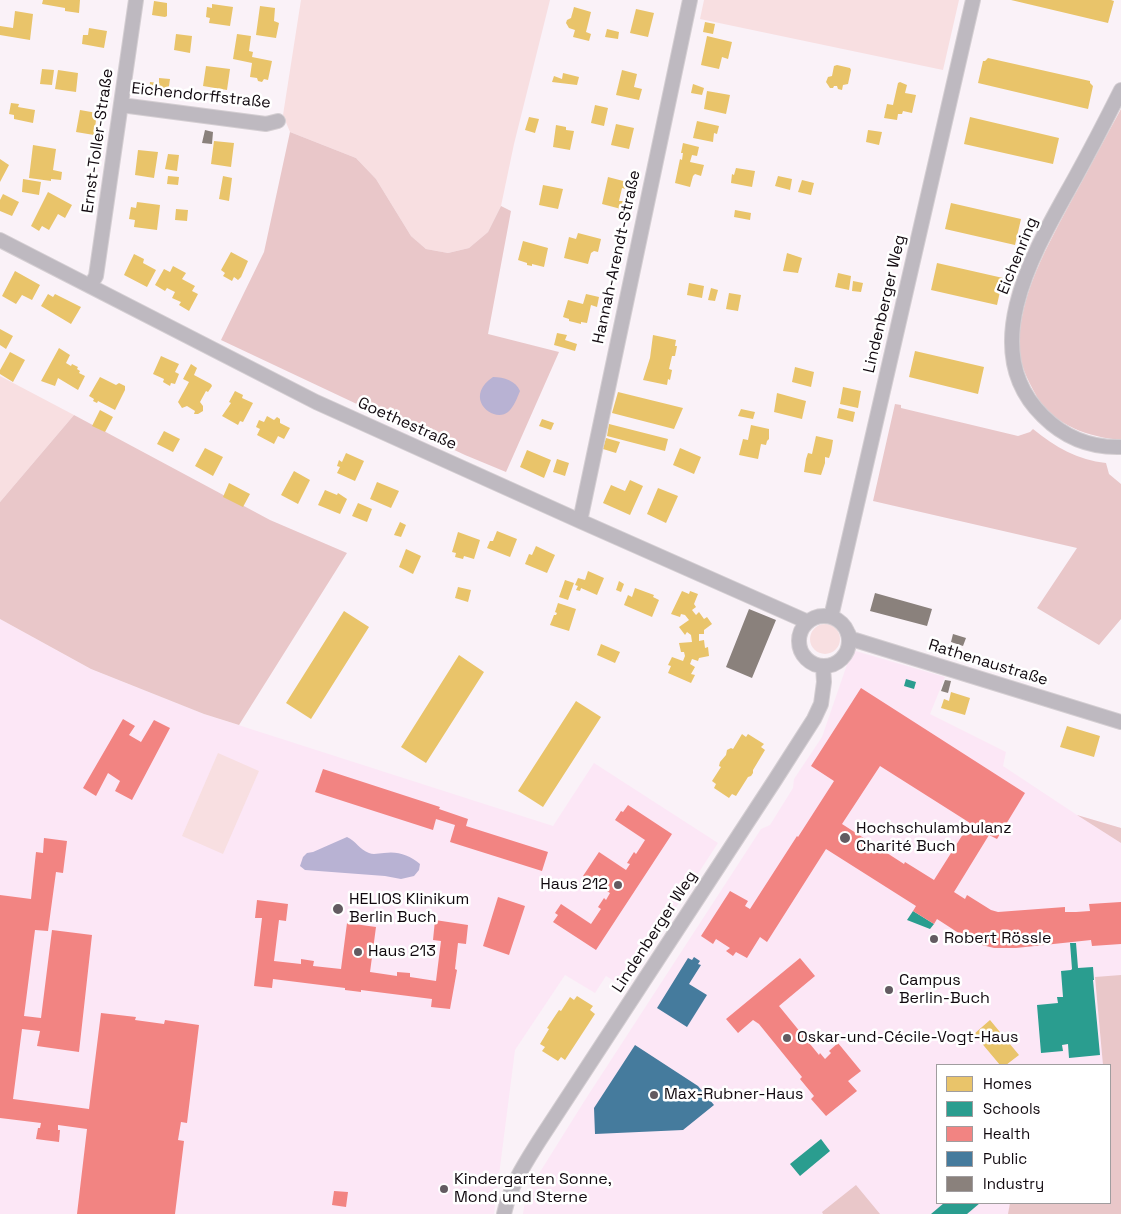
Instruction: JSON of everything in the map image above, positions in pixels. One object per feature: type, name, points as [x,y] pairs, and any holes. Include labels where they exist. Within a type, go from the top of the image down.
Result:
[{"type":"street","name":"Ernst-Toller-Straße","points":[[90,286],[96,276],[136,0]]},
{"type":"street","name":"Hannah-Arendt-Straße","points":[[580,521],[690,0]]},
{"type":"street","name":"Lindenberger Weg","points":[[831,617],[973,0]]},
{"type":"street","name":"Eichenring","points":[[1121,90],[1039,243],[1018,298],[1012,332],[1014,363],[1020,384],[1030,402],[1040,414],[1056,428],[1074,439],[1093,446],[1121,448]]},
{"type":"street","name":"Eichendorffstraße","points":[[121,106],[266,124],[278,122]]},
{"type":"street","name":"Goethestraße","points":[[0,240],[316,402],[808,622]]},
{"type":"street","points":[[817,617],[831,617],[844,625],[848,633],[849,647],[843,656],[834,662],[824,666],[811,663],[801,652],[799,646],[799,635],[802,628],[817,617]]},
{"type":"street","name":"Rathenaustraße","points":[[848,633],[851,639],[1121,722]]},
{"type":"street","name":"Lindenberger Weg","points":[[504,1214],[516,1177],[814,719],[821,704],[824,666]]},
{"type":"shaded area","points":[[301,0],[550,0],[514,144],[501,206],[488,232],[469,248],[448,253],[426,249],[411,236],[376,179],[356,158],[290,132],[283,115]]},
{"type":"shaded area","points":[[704,0],[959,0],[943,70],[700,19]]},
{"type":"shaded area","points":[[1121,109],[1121,440],[1085,433],[1063,423],[1044,407],[1034,392],[1023,366],[1020,355],[1020,335],[1028,293],[1036,272]]},
{"type":"shaded area","points":[[290,132],[356,158],[376,179],[411,236],[426,249],[448,253],[469,248],[488,232],[501,206],[511,211],[488,334],[559,352],[506,472],[465,455],[221,340],[264,252]]},
{"type":"shaded area","points":[[0,376],[74,415],[0,502]]},
{"type":"shaded area","points":[[493,377],[509,380],[520,391],[512,408],[502,415],[495,415],[489,412],[480,400],[480,393],[484,385]]},
{"type":"shaded area","points":[[895,404],[901,405],[901,408],[1018,436],[1033,429],[1067,452],[1086,459],[1106,463],[1109,474],[1121,484],[1121,619],[1099,645],[1037,608],[1077,548],[873,501]]},
{"type":"shaded area","points":[[74,415],[270,520],[347,553],[239,725],[204,714],[91,669],[0,619],[0,502]]},
{"type":"shaded area","name":"HELIOS Klinikum Berlin Buch","points":[[0,619],[91,669],[204,714],[553,826],[594,763],[718,843],[624,987],[606,976],[595,993],[565,975],[515,1050],[494,1214],[0,1214]]},
{"type":"shaded area","points":[[825,624],[835,629],[840,639],[835,649],[825,654],[815,649],[810,639],[815,629]]},
{"type":"shaded area","name":"Campus Berlin-Buch","points":[[852,650],[945,677],[930,714],[1006,752],[1003,766],[1077,815],[1121,828],[1121,1214],[523,1214],[530,1188],[761,829],[770,825],[793,788],[794,779],[822,737]]},
{"type":"shaded area","points":[[218,753],[259,771],[223,854],[182,836]]},
{"type":"shaded area","points":[[1077,815],[1121,828],[1121,843]]},
{"type":"shaded area","points":[[347,837],[369,853],[399,853],[412,858],[420,864],[419,870],[414,876],[401,879],[305,870],[300,866],[303,857],[307,853]]},
{"type":"shaded area","points":[[1121,975],[1121,1214],[1008,1214],[1010,1204],[1111,1204],[1111,1064],[1103,1064],[1095,977]]},
{"type":"shaded area","points":[[856,1185],[880,1214],[823,1214],[822,1212]]},
{"type":"building: Homes","points":[[43,0],[80,0],[79,13],[65,11],[65,8],[42,4]]},
{"type":"building: Homes","points":[[1011,0],[1111,0],[1114,1],[1108,23]]},
{"type":"building: Homes","points":[[154,1],[167,3],[167,16],[152,15]]},
{"type":"building: Homes","points":[[212,4],[233,7],[230,26],[209,23],[210,18],[206,17],[207,7],[212,8]]},
{"type":"building: Homes","points":[[260,6],[275,8],[274,21],[279,23],[276,38],[256,35]]},
{"type":"building: Homes","points":[[574,7],[591,12],[586,32],[591,34],[589,41],[573,37],[575,30],[569,28],[566,23],[571,18]]},
{"type":"building: Homes","points":[[636,9],[654,13],[648,37],[630,33]]},
{"type":"building: Homes","points":[[15,11],[33,14],[30,40],[0,35],[0,26],[13,28]]},
{"type":"building: Homes","points":[[705,22],[715,24],[713,34],[703,32]]},
{"type":"building: Homes","points":[[89,28],[107,31],[104,48],[82,44],[83,35],[88,35]]},
{"type":"building: Homes","points":[[607,29],[619,32],[618,39],[605,37]]},
{"type":"building: Homes","points":[[176,34],[192,36],[190,53],[174,50]]},
{"type":"building: Homes","points":[[237,34],[251,36],[249,51],[253,52],[252,57],[272,61],[268,80],[264,79],[262,82],[258,81],[257,78],[250,77],[252,63],[233,59]]},
{"type":"building: Homes","points":[[707,36],[732,42],[728,59],[722,57],[719,69],[701,65]]},
{"type":"building: Homes","points":[[988,58],[1090,81],[1093,86],[1088,109],[978,83],[983,61]]},
{"type":"building: Homes","points":[[206,66],[230,69],[227,90],[203,86]]},
{"type":"building: Homes","points":[[834,66],[850,68],[851,70],[848,84],[843,85],[842,90],[838,89],[837,86],[830,88],[826,82],[828,77],[832,76]]},
{"type":"building: Homes","points":[[42,69],[54,70],[52,85],[40,84]]},
{"type":"building: Homes","points":[[58,70],[78,73],[76,92],[55,89]]},
{"type":"building: Homes","points":[[622,70],[637,74],[634,87],[642,89],[639,100],[616,95]]},
{"type":"building: Homes","points":[[563,73],[579,77],[577,85],[552,82],[554,76],[562,79]]},
{"type":"building: Homes","points":[[159,78],[170,79],[168,93],[149,91],[150,82],[159,83]]},
{"type":"building: Homes","points":[[898,83],[907,85],[905,93],[916,95],[912,113],[903,111],[902,114],[898,114],[897,120],[884,118],[887,104],[893,105]]},
{"type":"building: Homes","points":[[693,84],[704,88],[702,95],[691,93]]},
{"type":"building: Homes","points":[[707,91],[730,95],[726,114],[704,109]]},
{"type":"building: Homes","points":[[11,103],[19,104],[18,107],[35,110],[33,123],[14,119],[14,115],[9,114]]},
{"type":"building: Homes","points":[[595,105],[608,108],[604,126],[591,123]]},
{"type":"building: Homes","points":[[80,110],[97,113],[94,135],[76,132]]},
{"type":"building: Homes","points":[[529,117],[539,119],[535,133],[525,130]]},
{"type":"building: Homes","points":[[970,117],[1059,138],[1053,164],[964,144]]},
{"type":"building: Homes","points":[[697,121],[719,126],[717,134],[714,133],[713,142],[693,138]]},
{"type":"building: Homes","points":[[616,124],[634,128],[629,149],[611,145]]},
{"type":"building: Homes","points":[[556,125],[566,127],[566,130],[574,131],[570,150],[553,147]]},
{"type":"building: Homes","points":[[868,130],[882,132],[879,145],[866,142]]},
{"type":"building: Homes","points":[[214,141],[234,143],[231,167],[211,164]]},
{"type":"building: Homes","points":[[683,143],[699,147],[697,156],[692,155],[690,162],[704,165],[701,176],[695,174],[693,176],[690,187],[675,183],[680,159],[682,160]]},
{"type":"building: Homes","points":[[33,145],[56,149],[53,170],[62,172],[61,180],[51,179],[51,181],[29,178]]},
{"type":"building: Homes","points":[[138,150],[158,152],[154,178],[135,175]]},
{"type":"building: Homes","points":[[168,154],[179,155],[177,171],[165,169]]},
{"type":"building: Homes","points":[[0,159],[9,165],[0,182]]},
{"type":"building: Homes","points":[[736,168],[755,171],[752,187],[731,183],[732,174],[734,175]]},
{"type":"building: Homes","points":[[168,176],[179,177],[178,185],[167,184]]},
{"type":"building: Homes","points":[[223,176],[232,178],[229,201],[219,199]]},
{"type":"building: Homes","points":[[778,176],[792,179],[790,190],[775,186]]},
{"type":"building: Homes","points":[[608,177],[627,182],[626,189],[622,188],[619,201],[623,201],[621,209],[602,204]]},
{"type":"building: Homes","points":[[23,179],[41,182],[39,195],[22,192]]},
{"type":"building: Homes","points":[[802,180],[814,183],[811,195],[798,192]]},
{"type":"building: Homes","points":[[543,185],[563,189],[558,209],[539,205]]},
{"type":"building: Homes","points":[[48,192],[72,205],[65,218],[58,214],[49,230],[42,226],[39,231],[31,226]]},
{"type":"building: Homes","points":[[3,194],[19,202],[12,216],[0,211],[0,200]]},
{"type":"building: Homes","points":[[137,202],[160,205],[157,230],[134,227],[135,220],[129,219],[131,207],[136,208]]},
{"type":"building: Homes","points":[[951,203],[1021,219],[1015,245],[945,229]]},
{"type":"building: Homes","points":[[176,209],[188,210],[187,221],[175,220]]},
{"type":"building: Homes","points":[[735,210],[751,213],[750,220],[734,217]]},
{"type":"building: Homes","points":[[578,233],[601,239],[598,252],[594,251],[591,253],[588,264],[564,258],[569,237],[576,239]]},
{"type":"building: Homes","points":[[523,241],[548,248],[544,267],[532,264],[532,266],[527,265],[527,263],[518,260]]},
{"type":"building: Homes","points":[[231,252],[248,261],[241,277],[238,280],[234,277],[232,281],[223,276],[225,273],[221,270]]},
{"type":"building: Homes","points":[[787,253],[802,258],[798,273],[783,271]]},
{"type":"building: Homes","points":[[134,254],[144,259],[143,263],[156,270],[147,287],[124,275]]},
{"type":"building: Homes","points":[[937,263],[1003,278],[997,305],[931,290]]},
{"type":"building: Homes","points":[[173,266],[186,273],[182,279],[195,286],[192,291],[198,294],[189,311],[179,305],[181,302],[172,298],[175,292],[167,288],[165,291],[155,285],[164,269],[170,272]]},
{"type":"building: Homes","points":[[15,271],[40,285],[32,300],[22,295],[16,304],[2,296]]},
{"type":"building: Homes","points":[[838,273],[851,276],[849,290],[835,287]]},
{"type":"building: Homes","points":[[853,281],[863,283],[861,292],[852,291]]},
{"type":"building: Homes","points":[[689,283],[704,286],[702,298],[687,295]]},
{"type":"building: Homes","points":[[711,288],[718,290],[715,301],[708,300]]},
{"type":"building: Homes","points":[[729,293],[741,295],[738,311],[726,309]]},
{"type":"building: Homes","points":[[48,294],[53,297],[55,294],[81,307],[71,324],[41,306]]},
{"type":"building: Homes","points":[[586,294],[599,297],[597,307],[591,305],[587,323],[581,322],[581,324],[569,321],[569,319],[563,317],[568,300],[583,304]]},
{"type":"building: Homes","points":[[0,329],[13,336],[6,349],[0,345]]},
{"type":"building: Homes","points":[[557,333],[567,335],[565,340],[577,344],[575,351],[554,345]]},
{"type":"building: Homes","points":[[653,335],[676,340],[675,356],[672,356],[669,369],[672,370],[667,385],[643,380],[650,358]]},
{"type":"building: Homes","points":[[59,348],[70,355],[66,363],[78,367],[79,373],[85,376],[78,390],[58,378],[55,386],[41,381]]},
{"type":"building: Homes","points":[[915,351],[984,367],[978,394],[909,377]]},
{"type":"building: Homes","points":[[10,352],[25,360],[13,382],[0,374],[0,370]]},
{"type":"building: Homes","points":[[161,356],[179,364],[175,372],[179,374],[175,384],[171,383],[170,386],[163,382],[164,379],[153,374]]},
{"type":"building: Homes","points":[[191,364],[197,368],[194,375],[212,386],[208,392],[206,391],[200,402],[203,406],[203,411],[198,414],[194,414],[195,411],[187,406],[182,408],[178,402],[189,382],[183,379]]},
{"type":"building: Homes","points":[[795,367],[814,372],[811,387],[792,382]]},
{"type":"building: Homes","points":[[100,377],[116,385],[119,383],[125,386],[125,390],[115,410],[98,401],[97,403],[93,401],[94,399],[89,396]]},
{"type":"building: Homes","points":[[843,387],[861,391],[858,408],[840,404]]},
{"type":"building: Homes","points":[[235,391],[243,395],[242,398],[253,403],[243,422],[240,421],[238,425],[222,416],[231,403],[229,402]]},
{"type":"building: Homes","points":[[618,392],[683,408],[674,429],[612,413]]},
{"type":"building: Homes","points":[[777,393],[806,401],[802,419],[774,412]]},
{"type":"building: Homes","points":[[839,408],[855,412],[853,422],[837,418]]},
{"type":"building: Homes","points":[[741,409],[755,412],[753,419],[738,416]]},
{"type":"building: Homes","points":[[100,410],[113,417],[105,432],[92,426]]},
{"type":"building: Homes","points":[[267,416],[274,420],[277,417],[280,419],[280,423],[290,428],[284,439],[278,436],[274,444],[257,435],[260,429],[256,427],[259,420],[264,422]]},
{"type":"building: Homes","points":[[542,419],[554,423],[551,430],[539,426]]},
{"type":"building: Homes","points":[[609,424],[668,439],[665,451],[607,436]]},
{"type":"building: Homes","points":[[751,425],[769,429],[769,439],[766,445],[761,444],[758,459],[739,455],[743,439],[748,440]]},
{"type":"building: Homes","points":[[164,431],[180,439],[173,452],[157,444]]},
{"type":"building: Homes","points":[[816,436],[833,440],[829,458],[825,457],[821,475],[804,472],[808,453],[812,454]]},
{"type":"building: Homes","points":[[606,438],[620,442],[616,453],[603,449]]},
{"type":"building: Homes","points":[[205,448],[223,457],[213,476],[195,466]]},
{"type":"building: Homes","points":[[680,448],[701,457],[694,474],[673,465]]},
{"type":"building: Homes","points":[[527,450],[551,460],[544,478],[520,467]]},
{"type":"building: Homes","points":[[346,453],[364,461],[355,481],[337,473],[340,467],[337,466],[339,460],[342,462]]},
{"type":"building: Homes","points":[[557,459],[569,463],[565,476],[553,472]]},
{"type":"building: Homes","points":[[294,471],[310,480],[298,504],[281,495]]},
{"type":"building: Homes","points":[[630,480],[643,486],[630,515],[603,503],[611,485],[625,491]]},
{"type":"building: Homes","points":[[377,482],[399,491],[391,508],[370,499]]},
{"type":"building: Homes","points":[[229,483],[250,494],[243,507],[223,497]]},
{"type":"building: Homes","points":[[658,488],[678,496],[666,523],[647,514]]},
{"type":"building: Homes","points":[[325,490],[337,495],[338,493],[347,499],[340,514],[318,505]]},
{"type":"building: Homes","points":[[358,503],[372,509],[367,522],[352,516]]},
{"type":"building: Homes","points":[[400,522],[406,525],[401,537],[394,535]]},
{"type":"building: Homes","points":[[497,531],[517,539],[510,557],[487,548],[490,541],[493,541]]},
{"type":"building: Homes","points":[[458,532],[480,540],[474,559],[464,556],[463,559],[455,557],[456,553],[452,552]]},
{"type":"building: Homes","points":[[536,546],[555,555],[547,573],[525,564],[529,554],[532,555]]},
{"type":"building: Homes","points":[[406,549],[421,556],[413,574],[399,567]]},
{"type":"building: Homes","points":[[588,571],[604,578],[597,595],[581,588],[580,591],[576,590],[578,586],[575,585],[578,578],[585,580]]},
{"type":"building: Homes","points":[[565,580],[574,583],[568,600],[559,597]]},
{"type":"building: Homes","points":[[619,581],[624,584],[621,592],[616,590]]},
{"type":"building: Homes","points":[[458,587],[471,590],[468,602],[455,598]]},
{"type":"building: Homes","points":[[635,588],[654,595],[653,597],[659,600],[652,617],[624,605],[628,595],[632,597]]},
{"type":"building: Homes","points":[[682,591],[689,594],[690,591],[698,594],[694,604],[696,607],[692,610],[696,615],[699,612],[704,619],[707,617],[712,624],[704,630],[704,634],[699,634],[699,641],[704,640],[705,648],[708,647],[709,656],[699,658],[698,661],[692,659],[690,664],[695,667],[691,674],[695,675],[691,683],[668,673],[671,666],[668,665],[672,657],[683,661],[685,656],[684,652],[681,652],[679,643],[692,642],[691,635],[687,632],[685,635],[679,627],[689,620],[685,615],[681,614],[680,617],[671,614]]},
{"type":"building: Homes","points":[[558,603],[576,609],[569,631],[550,625],[554,615],[557,613],[555,612]]},
{"type":"building: Homes","points":[[344,611],[369,627],[311,719],[286,703]]},
{"type":"building: Homes","points":[[601,644],[620,652],[615,663],[597,655]]},
{"type":"building: Homes","points":[[459,655],[484,672],[426,763],[401,747]]},
{"type":"building: Homes","points":[[951,692],[970,698],[965,715],[941,708],[944,699],[949,701]]},
{"type":"building: Homes","points":[[576,701],[601,717],[543,807],[518,791]]},
{"type":"building: Homes","points":[[1067,726],[1100,736],[1094,757],[1060,747]]},
{"type":"building: Homes","points":[[742,734],[746,737],[748,734],[764,744],[761,747],[765,750],[753,773],[748,777],[736,796],[732,794],[729,798],[714,788],[716,784],[712,781],[721,767],[719,766],[720,762],[726,755],[727,750],[733,749]]},
{"type":"building: Homes","points":[[577,996],[593,1006],[590,1010],[595,1014],[565,1060],[561,1057],[558,1061],[542,1051],[545,1047],[540,1044],[549,1029],[547,1028],[559,1010],[561,1011],[570,997],[574,1000]]},
{"type":"building: Homes","points":[[990,1020],[1019,1055],[1007,1064],[999,1064],[974,1034]]},
{"type":"building: Schools","points":[[906,679],[916,682],[914,689],[904,686]]},
{"type":"building: Schools","points":[[913,911],[934,924],[930,929],[907,920]]},
{"type":"building: Schools","points":[[1070,943],[1076,943],[1078,968],[1093,967],[1100,1055],[1069,1058],[1068,1044],[1062,1045],[1063,1051],[1041,1053],[1037,1005],[1058,1003],[1057,997],[1063,997],[1061,971],[1072,969]]},
{"type":"building: Schools","points":[[821,1139],[830,1151],[800,1176],[790,1164]]},
{"type":"building: Schools","points":[[943,1204],[979,1204],[967,1214],[931,1214]]},
{"type":"building: Health","name":"Campus Berlin-Buch","points":[[861,688],[1025,793],[997,839],[989,835],[954,892],[965,899],[967,895],[991,910],[998,912],[1065,907],[1065,912],[1090,911],[1089,904],[1121,902],[1121,944],[1092,946],[1091,940],[1016,948],[994,948],[982,945],[971,941],[937,919],[934,924],[913,911],[916,906],[826,849],[767,942],[760,937],[747,958],[736,952],[733,956],[726,951],[730,948],[716,939],[713,944],[701,936],[730,891],[748,901],[745,906],[750,909],[798,837],[834,781],[811,766]],"holes":[[[880,766],[970,823],[934,880],[905,862],[904,864],[842,824]]]},
{"type":"building: Health","points":[[123,719],[135,726],[129,735],[141,742],[154,720],[170,728],[132,800],[115,791],[120,781],[108,773],[96,796],[83,788]]},
{"type":"building: Health","points":[[323,769],[440,807],[439,809],[468,819],[466,826],[548,852],[542,871],[450,842],[455,825],[436,819],[433,830],[315,792]]},
{"type":"building: Health","name":"Haus 212","points":[[628,805],[672,834],[596,950],[553,922],[558,915],[555,913],[561,904],[591,924],[601,909],[598,907],[604,898],[606,900],[610,893],[583,876],[599,852],[626,870],[630,864],[627,863],[634,852],[636,854],[645,840],[615,820]]},
{"type":"building: Health","points":[[44,838],[67,841],[63,873],[56,872],[48,931],[35,930],[24,1016],[41,1018],[52,930],[92,935],[79,1052],[37,1046],[40,1031],[22,1029],[13,1099],[89,1109],[101,1013],[136,1017],[135,1020],[164,1024],[165,1020],[199,1025],[187,1123],[181,1122],[178,1140],[184,1141],[175,1214],[77,1214],[87,1129],[58,1125],[58,1130],[60,1130],[59,1142],[36,1139],[41,1123],[0,1118],[0,895],[31,899],[36,852],[43,853]]},
{"type":"building: Health","points":[[498,897],[525,906],[509,955],[483,946]]},
{"type":"building: Health","name":"Haus 213","points":[[257,900],[288,904],[286,921],[279,920],[274,961],[301,964],[301,959],[314,961],[313,966],[341,969],[347,923],[376,927],[370,972],[397,976],[397,972],[410,973],[410,977],[436,981],[441,941],[433,940],[435,920],[468,925],[466,944],[458,943],[455,969],[457,970],[450,1009],[431,1007],[432,999],[361,990],[361,992],[345,990],[345,988],[273,979],[272,988],[254,986],[262,918],[255,918]]},
{"type":"building: Health","name":"Oskar-und-Cécile-Vogt-Haus","points":[[800,958],[815,976],[779,1006],[819,1055],[820,1053],[825,1059],[831,1053],[829,1051],[838,1043],[861,1071],[848,1081],[857,1091],[826,1116],[811,1099],[814,1096],[800,1079],[802,1077],[759,1024],[753,1020],[738,1033],[726,1019]]},
{"type":"building: Health","points":[[334,1191],[348,1192],[346,1207],[332,1205]]},
{"type":"building: Public","points":[[694,957],[700,961],[698,964],[701,965],[689,984],[707,995],[687,1027],[657,1008],[688,958],[692,960]]},
{"type":"building: Public","name":"Max-Rubner-Haus","points":[[635,1045],[698,1086],[714,1105],[683,1130],[595,1134],[594,1108]]},
{"type":"building: Industry","points":[[205,130],[213,132],[212,144],[202,143]]},
{"type":"building: Industry","points":[[875,593],[932,609],[927,626],[870,611]]},
{"type":"building: Industry","points":[[749,609],[776,620],[752,678],[726,667]]},
{"type":"building: Industry","points":[[953,634],[966,638],[963,646],[951,642]]},
{"type":"building: Industry","points":[[945,680],[951,681],[948,693],[941,691]]},
{"type":"place","name":"Hochschulambulanz Charité Buch","points":[[845,838]]},
{"type":"place","name":"Haus 212","points":[[618,885]]},
{"type":"place","name":"HELIOS Klinikum Berlin Buch","points":[[338,909]]},
{"type":"place","name":"Robert Rössle","points":[[934,939]]},
{"type":"place","name":"Haus 213","points":[[358,952]]},
{"type":"place","name":"Campus Berlin-Buch","points":[[889,990]]},
{"type":"place","name":"Oskar-und-Cécile-Vogt-Haus","points":[[787,1038]]},
{"type":"place","name":"Max-Rubner-Haus","points":[[654,1095]]},
{"type":"place","name":"Kindergarten Sonne, Mond und Sterne","points":[[444,1189]]}]
